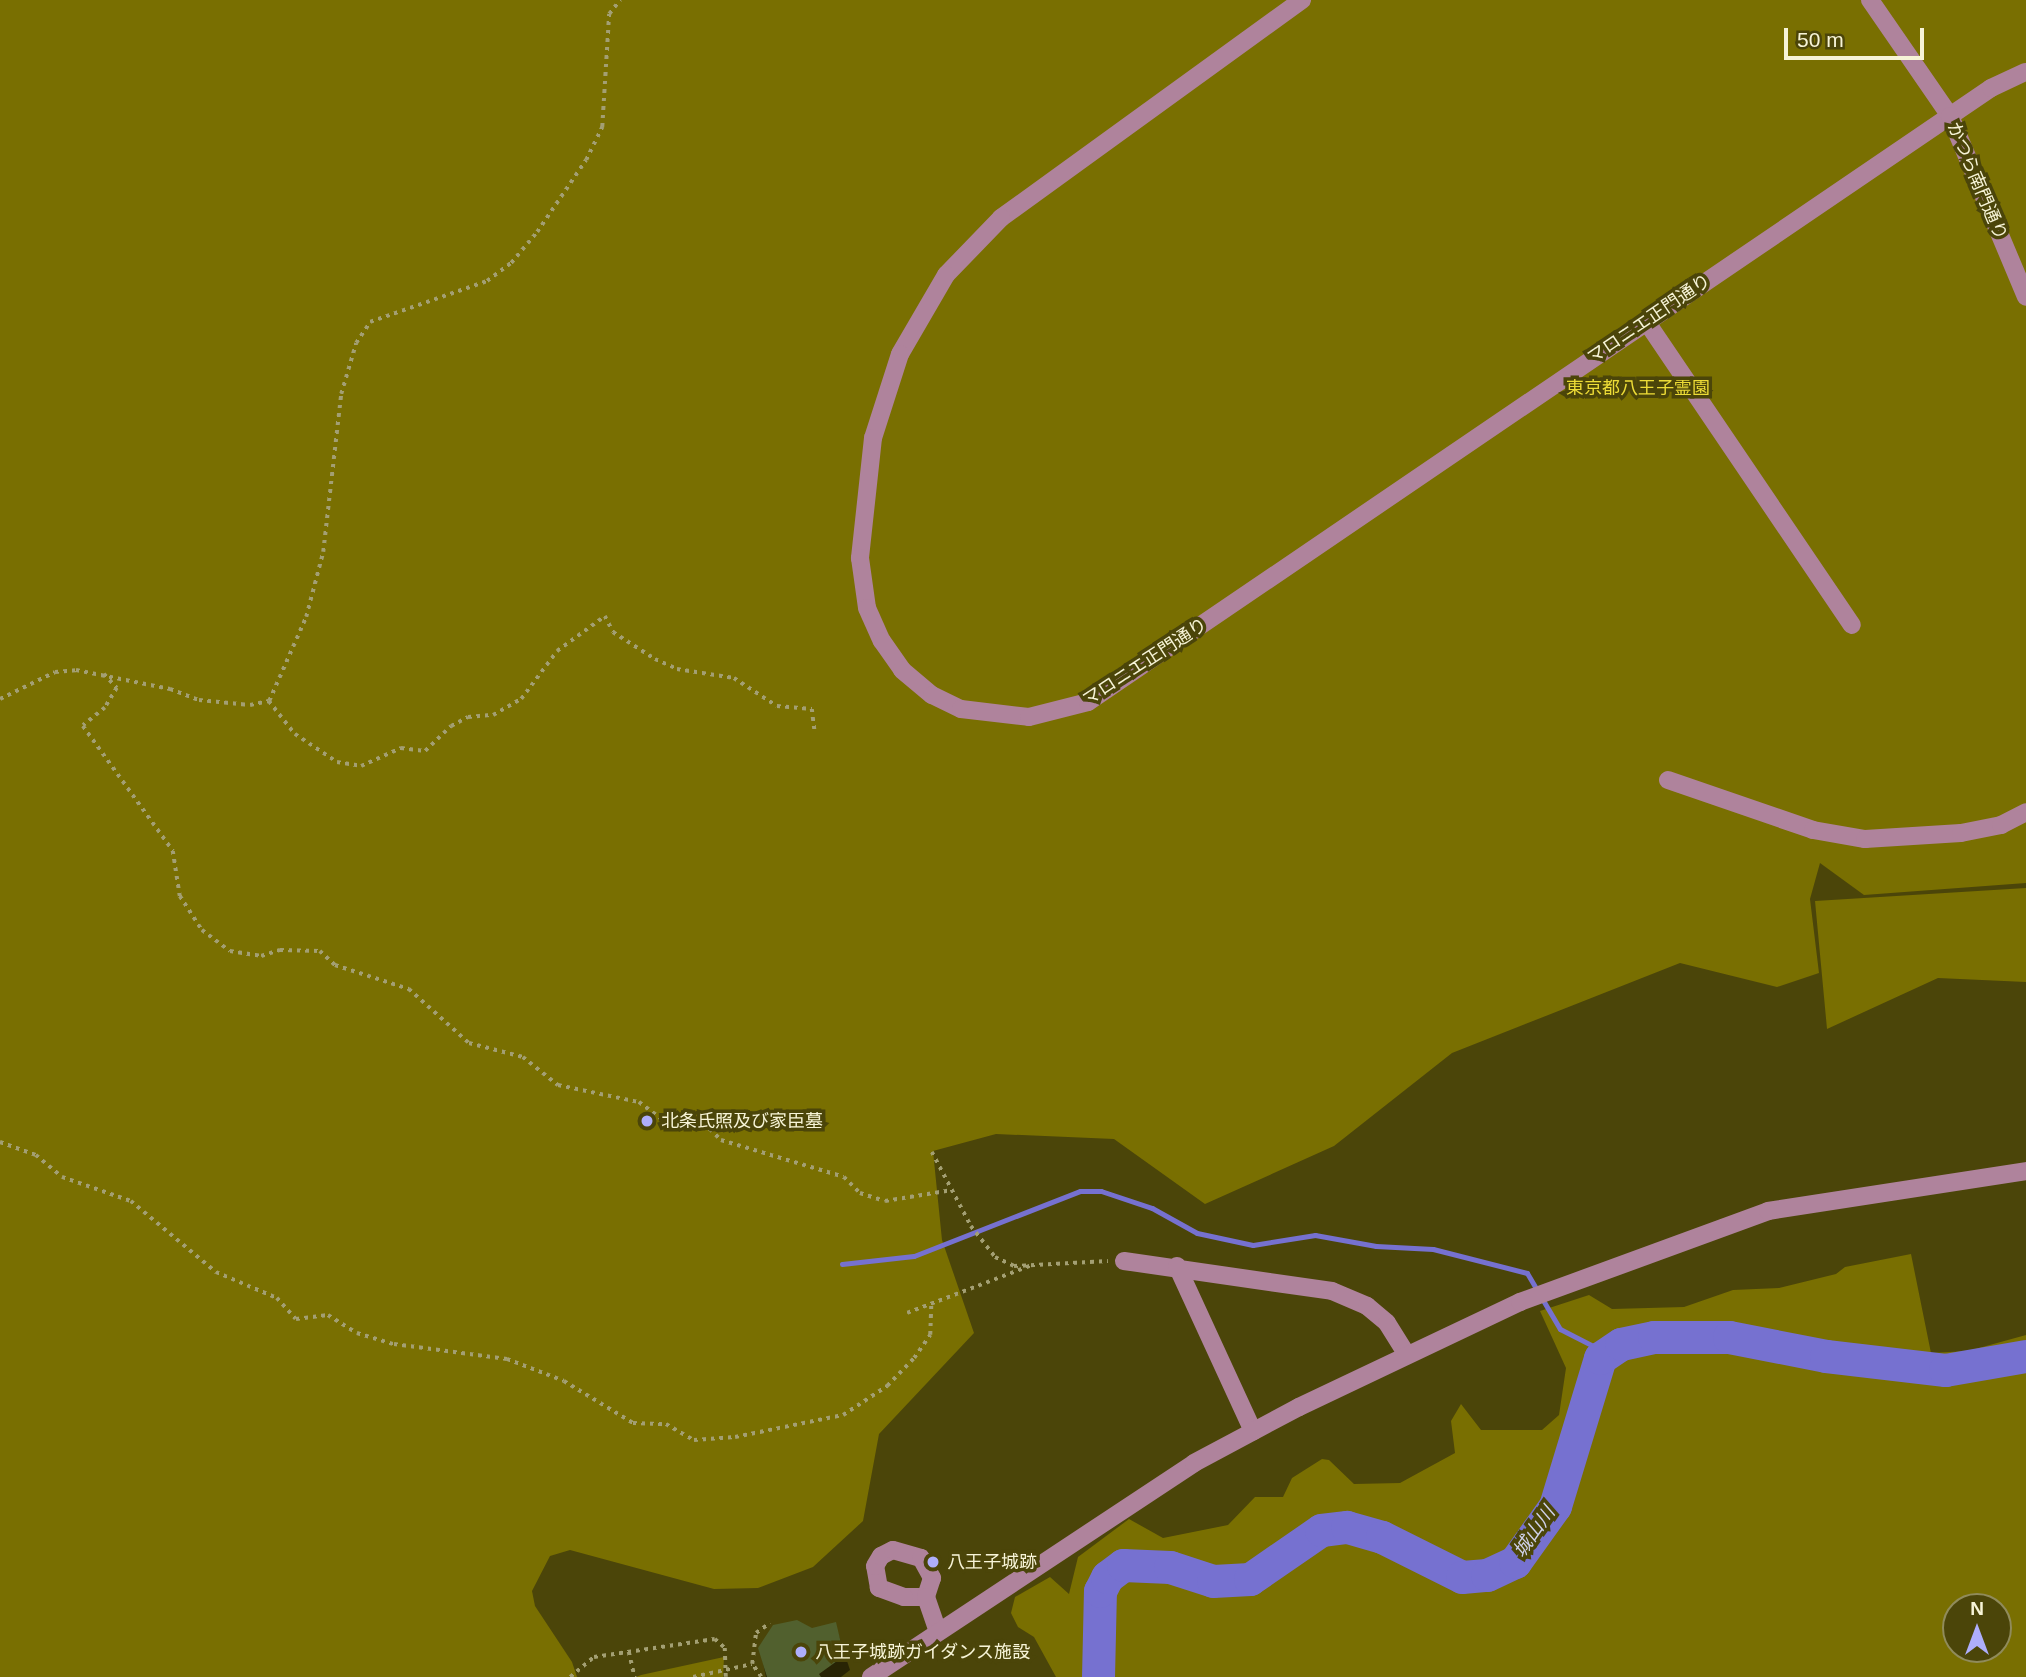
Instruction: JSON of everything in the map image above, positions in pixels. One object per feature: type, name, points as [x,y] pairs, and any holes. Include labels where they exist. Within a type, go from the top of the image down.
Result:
[{"type":"street","name":"マロニエ正門通り","points":[[1302,0],[1001,218],[946,275],[900,354],[873,438],[861,546],[867,608],[902,670],[932,695],[961,709],[996,716],[1029,718],[1088,702],[1646,320],[1991,88],[2026,72]]},
{"type":"street","name":"かつら南門通り","points":[[1870,0],[1950,116],[2026,298]]},
{"type":"street","points":[[1646,320],[1852,625]]},
{"type":"street","points":[[1668,780],[1813,830],[1866,839],[1961,833],[2001,825],[2026,812]]},
{"type":"street","points":[[871,1677],[1194,1462],[1406,1354],[1520,1302],[1768,1211],[2026,1171]]},
{"type":"street","points":[[1124,1261],[1177,1266],[1332,1291],[1367,1306],[1387,1323],[1406,1354]]},
{"type":"street","points":[[1177,1266],[1253,1431]]},
{"type":"street","points":[[926,1597],[938,1631]]},
{"type":"path","points":[[269,701],[306,617],[323,552],[341,394],[356,343],[370,322],[487,281],[512,263],[537,232],[586,160],[602,127],[609,70],[609,14],[620,0]]},
{"type":"path","points":[[269,701],[295,734],[338,762],[361,766],[383,761],[401,748],[425,751],[451,726],[468,717],[492,715],[521,699],[557,651],[576,633],[605,616],[613,632],[677,669],[734,678],[777,706],[813,709],[815,733]]},
{"type":"path","points":[[0,698],[55,672],[104,674],[199,701],[250,705],[269,701]]},
{"type":"path","points":[[104,674],[117,688],[105,708],[83,726],[173,851],[180,896],[194,919],[230,951],[261,956],[280,950],[320,951],[335,965],[409,989],[468,1043],[523,1057],[558,1085],[639,1102],[666,1122],[710,1129],[721,1140],[844,1177],[860,1193],[885,1201],[952,1190]]},
{"type":"path","points":[[0,1142],[36,1155],[62,1177],[131,1201],[216,1272],[277,1298],[296,1319],[328,1315],[357,1334],[394,1344],[508,1359],[564,1381],[634,1423],[666,1424],[694,1440],[735,1437],[843,1415],[887,1386],[914,1358],[930,1335],[931,1304]]},
{"type":"path","points":[[932,1152],[971,1226],[995,1257],[1014,1266],[1124,1261]]},
{"type":"path","points":[[907,1313],[1037,1263]]},
{"type":"path","points":[[761,1677],[752,1664],[756,1633],[770,1623]]},
{"type":"path","points":[[570,1677],[594,1657],[715,1640],[725,1648],[726,1677]]},
{"type":"path","points":[[629,1651],[635,1677]]},
{"type":"path","points":[[692,1677],[752,1664]]},
{"type":"green space","name":"東京都八王子霊園","points":[[0,0],[2026,0],[2026,883],[1864,895],[1820,863],[1810,899],[1819,973],[1777,987],[1680,963],[1452,1053],[1334,1146],[1205,1204],[1114,1139],[996,1134],[933,1151],[942,1240],[974,1333],[879,1434],[863,1521],[813,1567],[758,1588],[714,1589],[570,1550],[550,1556],[532,1591],[535,1606],[572,1662],[577,1677],[0,1677]]},
{"type":"green space","points":[[2026,888],[2026,982],[1938,978],[1827,1029],[1815,901]]},
{"type":"green space","points":[[1911,1254],[1931,1353],[1968,1351],[2026,1335],[2026,1677],[1056,1677],[1034,1637],[1018,1627],[1011,1613],[1015,1597],[1050,1577],[1069,1594],[1078,1557],[1129,1519],[1163,1538],[1228,1525],[1255,1497],[1283,1497],[1292,1478],[1322,1459],[1329,1460],[1354,1484],[1400,1483],[1455,1453],[1451,1421],[1461,1404],[1481,1430],[1542,1430],[1559,1415],[1566,1368],[1540,1311],[1589,1295],[1612,1309],[1684,1307],[1733,1290],[1779,1288],[1836,1274],[1845,1267]]},
{"type":"green space","points":[[724,1657],[723,1677],[636,1677],[641,1675]]},
{"type":"building","name":"八王子城跡ガイダンス施設","points":[[797,1620],[812,1628],[836,1622],[844,1656],[819,1674],[821,1677],[767,1677],[758,1648],[773,1625]]},
{"type":"waterway","points":[[842,1264],[914,1256],[1080,1191],[1101,1191],[1152,1208],[1197,1233],[1253,1245],[1315,1235],[1376,1246],[1433,1249],[1527,1273],[1560,1329],[1607,1353]]},
{"type":"waterway","name":"城山川","points":[[1098,1677],[1100,1591],[1107,1577],[1123,1565],[1170,1567],[1213,1581],[1250,1579],[1321,1530],[1347,1527],[1382,1537],[1462,1577],[1487,1575],[1515,1562],[1555,1506],[1600,1358],[1621,1344],[1654,1337],[1729,1337],[1826,1356],[1945,1370],[2026,1356]]},
{"type":"place","name":"北条氏照及び家臣墓","points":[[647,1121]]},
{"type":"place","name":"八王子城跡","points":[[933,1562]]},
{"type":"place","name":"八王子城跡ガイダンス施設","points":[[801,1652]]}]
